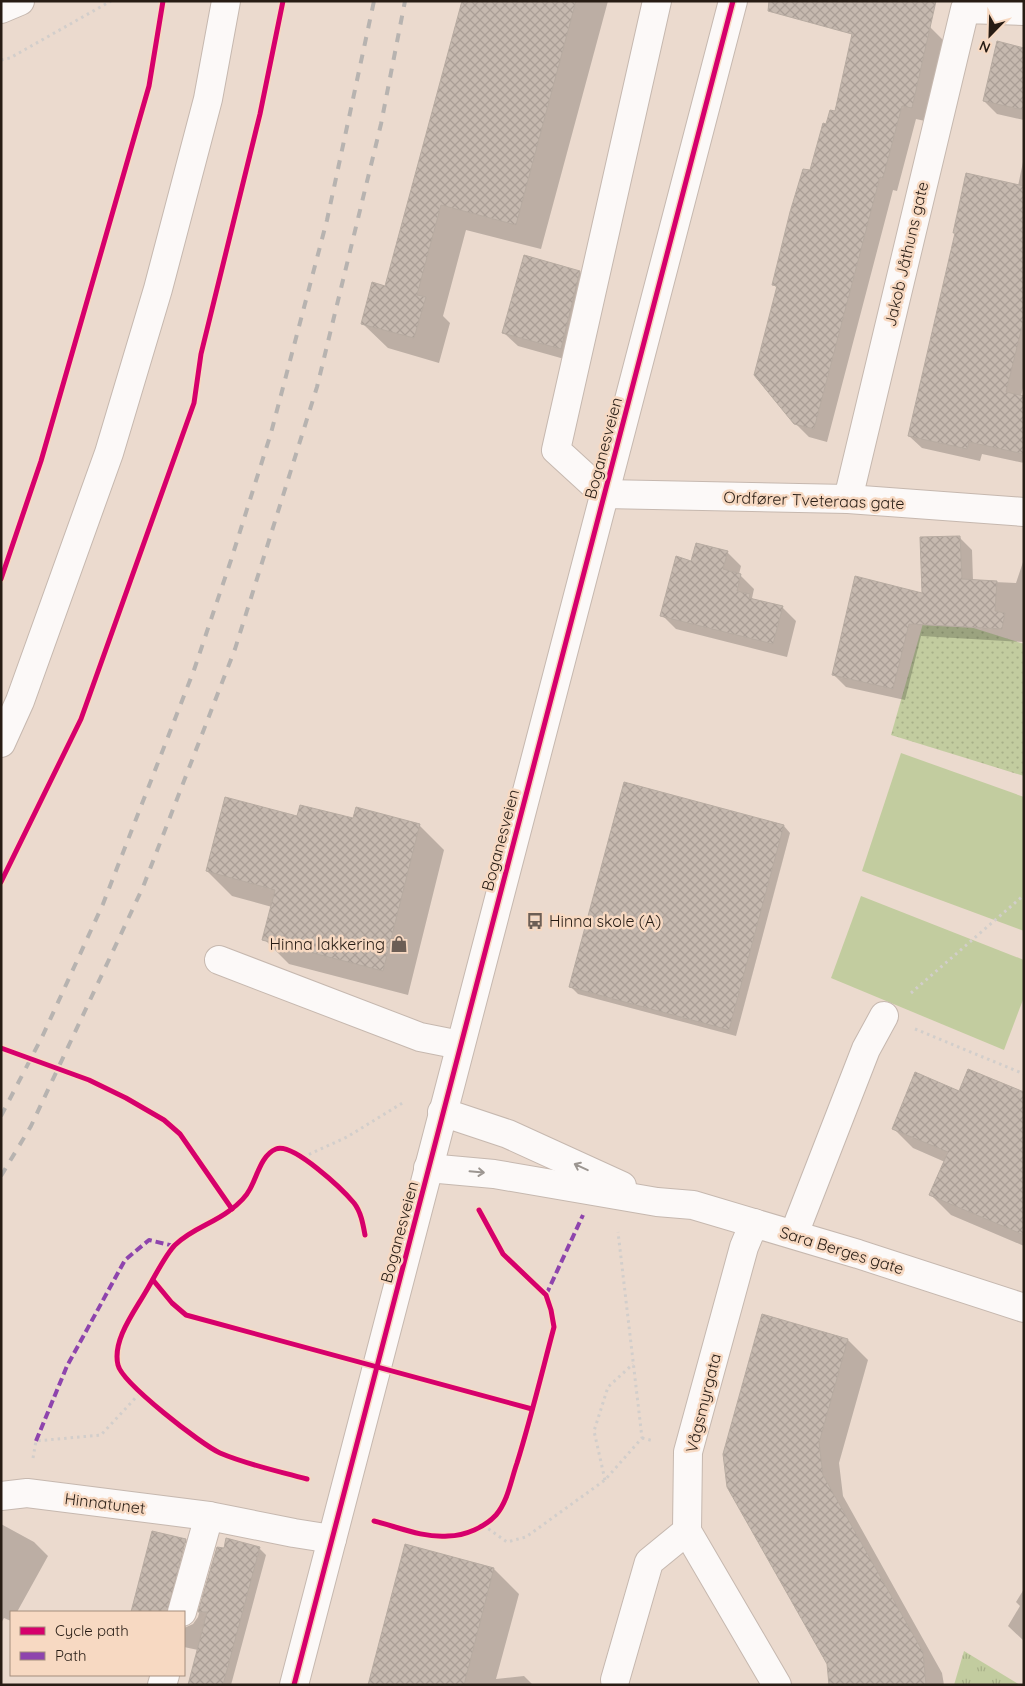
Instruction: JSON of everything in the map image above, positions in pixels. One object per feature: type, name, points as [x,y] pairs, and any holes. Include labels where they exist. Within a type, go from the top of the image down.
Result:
[{"type":"street","points":[[1,9],[20,1]]},
{"type":"street","points":[[1,743],[20,701],[109,453],[160,280],[208,99],[226,1]]},
{"type":"street","points":[[604,494],[556,450],[657,1]]},
{"type":"street","name":"Boganesveien","points":[[294,1685],[733,1]]},
{"type":"street","name":"Jakob Jåthuns gate","points":[[848,499],[965,10],[1024,11]]},
{"type":"street","name":"Ordfører Tveteraas gate","points":[[604,494],[848,499],[1024,512]]},
{"type":"street","points":[[219,960],[420,1036],[460,1046]]},
{"type":"street","points":[[794,1234],[866,1049],[884,1016]]},
{"type":"street","name":"Sara Berges gate","points":[[442,1112],[508,1134],[658,1202]]},
{"type":"street","name":"Sara Berges gate","points":[[428,1168],[494,1174],[658,1202],[693,1206],[794,1234],[1024,1308]]},
{"type":"street","name":"Vågsmyrgata","points":[[687,1531],[688,1452],[744,1247],[754,1223]]},
{"type":"street","name":"Hinnatunet","points":[[14,1494],[209,1516],[332,1539]]},
{"type":"street","points":[[182,1611],[209,1516]]},
{"type":"street","points":[[615,1680],[648,1562],[687,1531],[777,1685]]},
{"type":"path","points":[[1,60],[10,58],[111,1]]},
{"type":"path","points":[[1024,895],[884,1016],[1024,1074]]},
{"type":"path","points":[[303,1157],[347,1137],[404,1102]]},
{"type":"path","points":[[296,1154],[310,1163]]},
{"type":"path","points":[[483,1525],[507,1542],[526,1538],[605,1480],[642,1438],[618,1231]]},
{"type":"path","points":[[605,1480],[594,1431],[608,1387],[634,1364]]},
{"type":"path","points":[[135,1388],[147,1399]]},
{"type":"path","points":[[14,1494],[36,1442],[101,1435],[140,1393]]},
{"type":"path","points":[[476,1529],[490,1520]]},
{"type":"green space","points":[[926,613],[1024,644],[1024,776],[891,735]]},
{"type":"green space","points":[[901,753],[1024,797],[1024,931],[862,871]]},
{"type":"green space","points":[[861,896],[1024,960],[1024,997],[1004,1050],[831,978]]},
{"type":"green space","points":[[964,1651],[1020,1685],[954,1685]]},
{"type":"building","points":[[462,1],[576,1],[516,225],[441,205],[417,295],[426,297],[414,338],[361,324],[372,282],[385,286]]},
{"type":"building","points":[[769,1],[936,1],[912,108],[902,106],[883,178],[880,177],[814,429],[794,424],[754,375],[777,286],[772,285],[790,212],[803,169],[810,170],[823,123],[826,124],[830,110],[835,111],[852,34],[768,11]]},
{"type":"building","points":[[997,41],[1024,48],[1024,110],[983,101]]},
{"type":"building","points":[[966,173],[1024,186],[1024,319],[1006,392],[1024,396],[1024,454],[969,442],[967,449],[908,436],[955,233],[953,233]]},
{"type":"building","points":[[524,255],[580,271],[561,349],[502,333]]},
{"type":"building","points":[[960,536],[962,579],[997,581],[995,611],[1005,613],[1002,629],[909,624],[893,689],[832,675],[855,576],[922,593],[920,537]]},
{"type":"building","points":[[696,543],[728,551],[723,569],[741,574],[737,591],[750,594],[749,598],[783,606],[773,644],[660,616],[676,556],[691,561]]},
{"type":"building","points":[[624,782],[784,825],[729,1030],[569,987]]},
{"type":"building","points":[[225,797],[297,816],[300,805],[353,818],[356,807],[420,824],[383,971],[262,940],[275,890],[206,871]]},
{"type":"building","points":[[968,1069],[1024,1092],[1024,1235],[929,1195],[948,1152],[892,1129],[915,1072],[959,1091]]},
{"type":"building","points":[[762,1314],[848,1339],[819,1443],[823,1475],[923,1652],[926,1685],[829,1685],[827,1664],[727,1487],[723,1454]]},
{"type":"building","points":[[152,1531],[186,1539],[167,1611],[131,1611]]},
{"type":"building","points":[[226,1538],[260,1547],[223,1685],[188,1685],[207,1612],[198,1612],[217,1547],[224,1548]]},
{"type":"building","points":[[405,1544],[494,1568],[464,1685],[368,1685]]},
{"type":"railway","points":[[1,1116],[43,1035],[103,904],[194,670],[231,560],[271,433],[327,220],[374,1]]},
{"type":"railway","points":[[1,1176],[31,1126],[143,887],[235,649],[317,387],[381,124],[405,1]]},
{"type":"marked path","points":[[546,1295],[583,1215]]},
{"type":"marked path","points":[[36,1441],[67,1366],[125,1260],[149,1240],[174,1246]]},
{"type":"cycle path","points":[[1,579],[41,461],[149,86],[163,1]]},
{"type":"cycle path","points":[[1,882],[81,719],[194,403],[201,354],[260,114],[283,1]]},
{"type":"cycle path","points":[[294,1685],[733,1]]},
{"type":"cycle path","points":[[1,1048],[89,1080],[126,1098],[164,1120],[180,1134],[232,1209]]},
{"type":"cycle path","points":[[307,1479],[252,1464],[211,1448],[164,1413],[133,1385],[118,1365],[118,1346],[125,1327],[171,1249],[181,1239],[222,1216],[241,1201],[250,1189],[263,1161],[276,1149],[284,1149],[294,1153],[317,1168],[340,1188],[354,1203],[361,1218],[365,1235]]},
{"type":"cycle path","points":[[374,1521],[429,1535],[454,1536],[474,1530],[496,1515],[504,1503],[509,1490],[554,1327],[546,1295],[503,1254],[479,1210]]},
{"type":"cycle path","points":[[153,1280],[172,1303],[186,1315],[532,1409]]},
{"type":"place","name":"Hinna skole (A)","points":[[535,921]]},
{"type":"place","name":"Hinna lakkering","points":[[399,944]]}]
